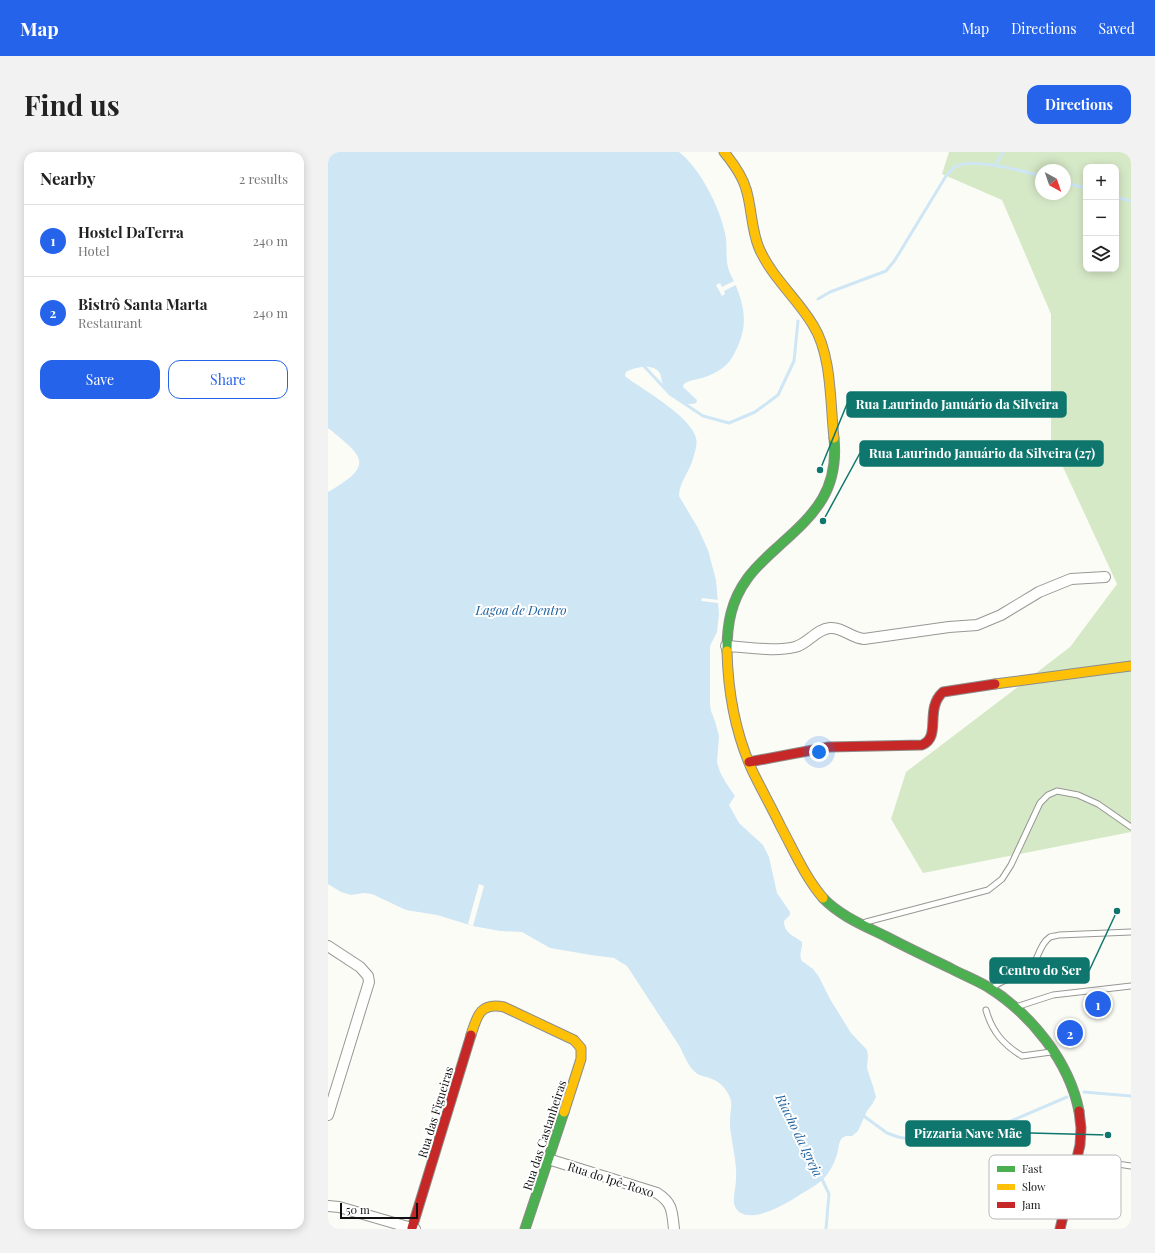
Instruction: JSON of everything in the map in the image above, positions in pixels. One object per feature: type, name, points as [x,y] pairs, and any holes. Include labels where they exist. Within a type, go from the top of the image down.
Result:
[{"type":"main road","points":[[724,152],[734,164],[745,188],[754,235],[764,261],[780,284],[809,319],[820,340],[829,390],[835,460],[834,475],[822,502],[793,535],[760,563],[742,585],[736,596],[728,624],[726,646],[729,686],[740,739],[749,762],[804,871],[822,897],[846,916],[992,989],[1015,1007],[1037,1030],[1053,1051],[1071,1081],[1078,1100],[1081,1120],[1077,1155]]},
{"type":"main road","points":[[749,762],[829,747],[922,745],[928,743],[931,737],[934,701],[938,694],[943,692],[1131,666]]},
{"type":"main road","name":"Rua das Figueiras","points":[[413,1228],[478,1016],[481,1011],[487,1007],[495,1005],[504,1007],[570,1037],[581,1047]]},
{"type":"main road","name":"Rua das Castanheiras","points":[[525,1229],[580,1064],[582,1054],[581,1047]]},
{"type":"main road","points":[[1060,1229],[1062,1219]]},
{"type":"street","points":[[726,646],[774,648],[794,647],[805,642],[822,630],[829,628],[843,630],[850,636],[864,639],[949,627],[977,625],[1001,615],[1039,592],[1071,579],[1105,577]]},
{"type":"street","points":[[328,946],[360,967],[368,976],[369,982],[328,1115]]},
{"type":"street","name":"Rua do Ipê-Roxo","points":[[548,1159],[658,1193],[668,1201],[671,1207],[674,1229]]},
{"type":"street","points":[[328,1206],[339,1207],[413,1228]]},
{"type":"lane","points":[[861,924],[988,890],[1002,879],[1012,865],[1040,803],[1048,795],[1057,791],[1078,795],[1098,804],[1131,828]]},
{"type":"lane","points":[[992,989],[1002,981],[1026,972],[1035,961],[1042,947],[1049,938],[1059,935],[1131,932]]},
{"type":"lane","points":[[1015,1007],[1053,995],[1131,986]]},
{"type":"lane","points":[[986,1010],[995,1031],[1009,1048],[1022,1056],[1053,1051]]},
{"type":"lane","points":[[1121,1165],[1131,1166]]},
{"type":"green space","points":[[949,152],[1131,152],[1131,832],[923,873],[891,819],[906,772],[1070,647],[1117,584],[1051,441],[1051,314],[1002,200],[942,174]]},
{"type":"water","name":"Lagoa de Dentro","points":[[328,152],[679,152],[687,159],[701,178],[719,212],[726,237],[729,269],[740,296],[744,313],[741,338],[733,356],[726,365],[718,371],[684,384],[683,387],[697,400],[696,403],[692,404],[678,400],[670,393],[663,384],[661,375],[656,369],[643,367],[634,369],[626,372],[625,376],[678,414],[693,430],[696,438],[694,456],[682,483],[679,496],[698,528],[708,550],[716,580],[719,614],[717,632],[710,646],[710,704],[719,736],[717,762],[720,772],[735,796],[729,805],[739,823],[763,845],[769,857],[777,893],[790,912],[790,915],[784,921],[784,925],[790,934],[802,942],[800,956],[802,961],[813,969],[819,977],[830,999],[851,1033],[867,1050],[867,1068],[876,1097],[867,1111],[858,1131],[852,1136],[846,1136],[841,1139],[836,1157],[830,1171],[825,1177],[812,1187],[773,1210],[754,1215],[745,1215],[738,1211],[734,1204],[736,1168],[730,1129],[730,1098],[718,1082],[697,1074],[690,1067],[680,1047],[627,966],[614,958],[550,948],[522,932],[500,931],[473,926],[437,915],[406,910],[372,894],[364,893],[351,895],[341,892],[328,884],[328,492],[353,475],[358,468],[359,461],[350,446],[328,428]]},
{"type":"pier","points":[[734,281],[736,285],[724,291],[725,294],[722,296],[716,285],[720,283],[722,287]]},
{"type":"pier","points":[[702,598],[718,600],[718,603],[701,601]]},
{"type":"pier","points":[[479,884],[484,886],[473,926],[468,924]]},
{"type":"waterway","points":[[995,166],[1003,152]]},
{"type":"waterway","points":[[818,299],[830,292],[886,271],[895,260],[946,176],[955,167],[963,164],[984,164],[1010,168],[1035,174]]},
{"type":"waterway","points":[[1071,184],[1083,187]]},
{"type":"waterway","points":[[1119,198],[1131,201]]},
{"type":"waterway","points":[[643,365],[670,394],[703,416],[729,423],[755,412],[778,395],[794,361],[798,321]]},
{"type":"waterway","points":[[1084,1092],[1131,1096]]},
{"type":"waterway","points":[[861,1114],[887,1133],[898,1137],[914,1140],[945,1140],[992,1129],[1067,1097]]},
{"type":"waterway","name":"Riacho da Igreja","points":[[821,1177],[829,1194],[826,1229]]},
{"type":"traffic: fast","points":[[727,651],[731,613],[742,587],[754,570],[767,556],[805,522],[829,486],[835,456],[834,438]]},
{"type":"traffic: fast","points":[[823,898],[837,910],[853,920],[979,982],[1004,998],[1019,1011],[1046,1040],[1067,1074],[1079,1111]]},
{"type":"traffic: fast","points":[[525,1229],[564,1112]]},
{"type":"traffic: slow","points":[[724,152],[737,169],[744,184],[748,196],[756,241],[764,259],[807,315],[819,337],[824,350],[827,365],[834,438]]},
{"type":"traffic: slow","points":[[727,651],[731,697],[737,726],[746,756],[755,777],[800,864],[823,898]]},
{"type":"traffic: slow","points":[[995,684],[1131,666]]},
{"type":"traffic: slow","points":[[471,1035],[475,1022],[481,1012],[485,1009],[496,1006],[504,1007],[574,1040],[581,1048],[581,1059],[564,1112]]},
{"type":"traffic: jam","points":[[749,762],[829,747],[922,745],[928,741],[931,736],[935,706],[937,699],[943,692],[995,684]]},
{"type":"traffic: jam","points":[[412,1228],[471,1035]]},
{"type":"traffic: jam","points":[[1078,1155],[1081,1128],[1079,1111]]},
{"type":"traffic: jam","points":[[1060,1229],[1062,1219]]},
{"type":"place","name":"Rua Laurindo Januário da Silveira","points":[[820,470]]},
{"type":"place","name":"Rua Laurindo Januário da Silveira (27)","points":[[823,521]]},
{"type":"place","name":"Centro do Ser","points":[[1117,911]]},
{"type":"place","name":"Hostel DaTerra","points":[[1098,1004]]},
{"type":"place","name":"Bistrô Santa Marta","points":[[1070,1033]]},
{"type":"place","name":"Pizzaria Nave Mãe","points":[[1108,1135]]}]
